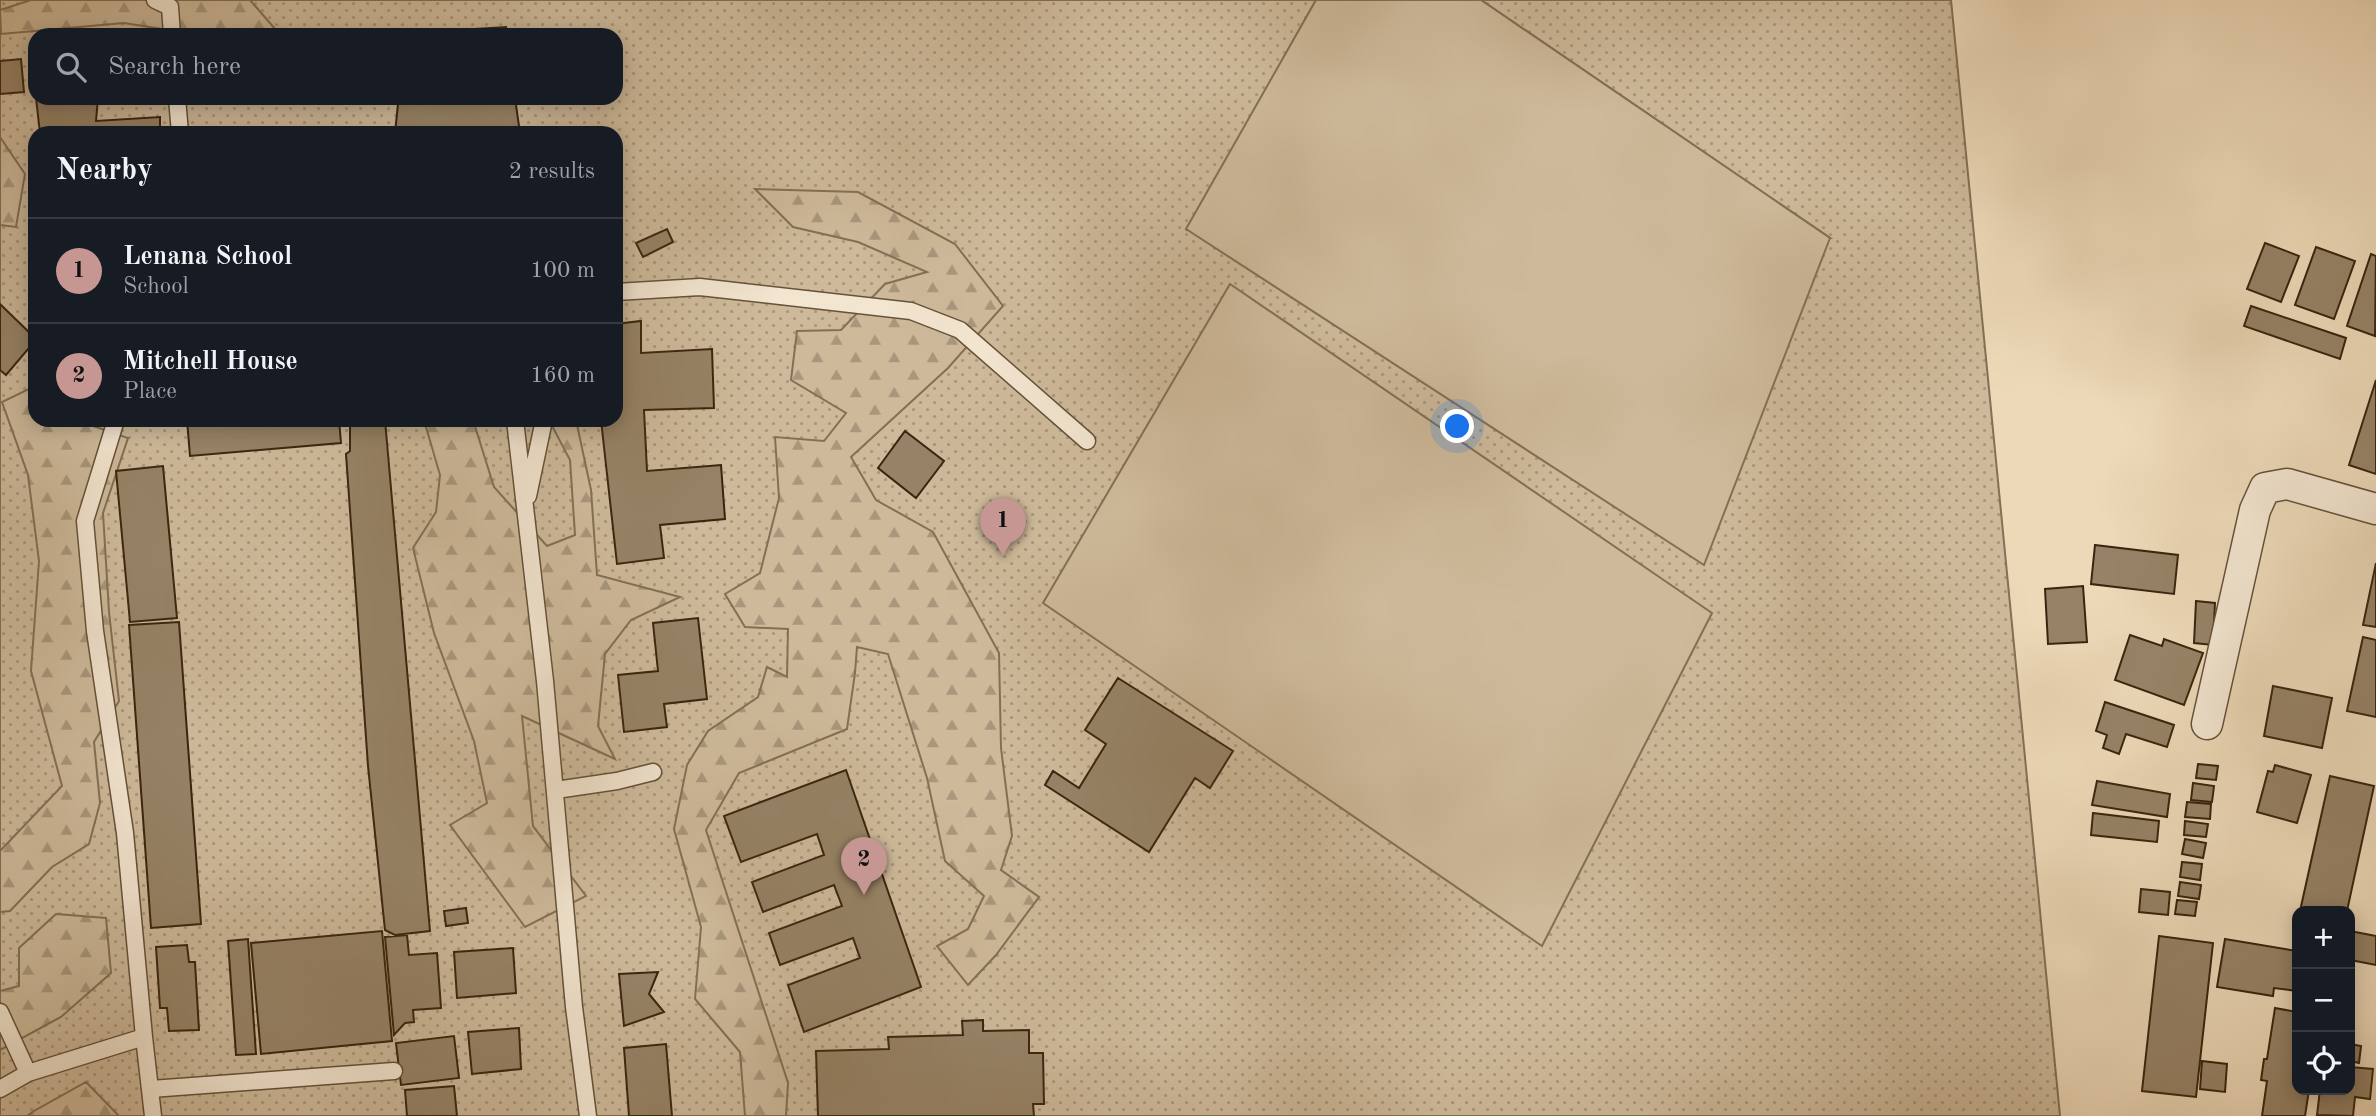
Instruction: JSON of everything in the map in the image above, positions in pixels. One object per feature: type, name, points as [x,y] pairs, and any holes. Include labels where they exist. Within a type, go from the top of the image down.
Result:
[{"type":"street","points":[[2207,724],[2255,510],[2265,488],[2287,484],[2376,509]]},
{"type":"lane","points":[[155,0],[170,7],[172,28]]},
{"type":"lane","points":[[178,105],[179,126]]},
{"type":"lane","points":[[623,292],[700,286],[911,312],[960,330],[1087,441]]},
{"type":"lane","points":[[114,427],[85,521],[95,631],[125,832],[153,1116]]},
{"type":"lane","points":[[516,427],[556,790],[574,1007],[588,1116]]},
{"type":"lane","points":[[525,511],[543,427]]},
{"type":"lane","points":[[556,790],[617,781],[653,772]]},
{"type":"lane","points":[[0,1012],[28,1073]]},
{"type":"lane","points":[[0,1089],[28,1073],[144,1037]]},
{"type":"lane","points":[[151,1089],[394,1071]]},
{"type":"green space","points":[[0,0],[1316,0],[1187,230],[1830,238],[1481,0],[1951,0],[2060,1116],[0,1116]]},
{"type":"green space","points":[[31,0],[250,0],[274,28],[156,28],[124,23],[28,28],[28,32],[1,34],[0,10]]},
{"type":"green space","points":[[1316,0],[1481,0],[1830,238],[1704,565],[1186,229]]},
{"type":"green space","points":[[0,137],[25,174],[16,227],[0,225]]},
{"type":"green space","points":[[755,189],[858,192],[955,244],[1003,306],[948,368],[851,457],[876,500],[933,532],[999,653],[1001,748],[1012,836],[1001,870],[1039,897],[996,955],[968,985],[937,946],[968,929],[984,896],[945,861],[927,778],[888,654],[857,647],[847,729],[739,773],[706,830],[788,1083],[786,1116],[745,1116],[740,1052],[695,999],[701,927],[674,829],[687,765],[708,731],[758,697],[767,667],[787,677],[788,629],[745,627],[725,594],[760,573],[779,498],[775,437],[824,441],[846,413],[791,380],[797,331],[841,330],[885,284],[927,272],[858,242],[793,227]]},
{"type":"green space","points":[[1230,284],[1712,613],[1542,946],[1043,603]]},
{"type":"green space","points":[[28,389],[28,427],[96,427],[128,438],[103,513],[109,612],[119,701],[94,742],[100,803],[89,844],[52,867],[10,911],[0,912],[0,851],[62,786],[31,671],[39,561],[28,475],[2,402]]},
{"type":"green space","points":[[426,427],[475,427],[494,487],[547,546],[575,535],[570,460],[553,427],[578,427],[591,490],[597,575],[680,597],[631,620],[605,654],[598,726],[615,759],[522,716],[533,826],[586,896],[525,927],[450,825],[487,803],[474,741],[434,633],[413,548],[436,512],[440,475]]},
{"type":"green space","points":[[56,914],[106,918],[111,973],[61,1017],[0,1050],[0,991],[19,986],[19,948]]},
{"type":"green space","points":[[86,1082],[119,1116],[27,1116],[34,1111]]},
{"type":"building","points":[[21,59],[24,92],[0,94],[0,61]]},
{"type":"building","points":[[37,105],[97,105],[96,121],[160,117],[160,126],[39,126]]},
{"type":"building","points":[[398,105],[516,105],[519,126],[396,126]]},
{"type":"building","points":[[667,229],[673,242],[643,257],[636,243]]},
{"type":"building","points":[[2265,243],[2299,256],[2281,302],[2247,289]]},
{"type":"building","points":[[2316,247],[2355,261],[2334,319],[2295,305]]},
{"type":"building","points":[[2371,254],[2376,256],[2375,336],[2347,326]]},
{"type":"building","points":[[0,304],[28,331],[28,349],[6,375],[0,370]]},
{"type":"building","points":[[2251,306],[2346,338],[2340,359],[2244,326]]},
{"type":"building","points":[[641,321],[641,353],[712,349],[714,408],[644,410],[647,471],[721,465],[725,519],[660,525],[664,558],[617,564],[602,427],[623,427],[623,323]]},
{"type":"building","points":[[2376,380],[2376,474],[2349,465]]},
{"type":"building","points":[[188,427],[340,427],[341,443],[190,456]]},
{"type":"building","points":[[350,427],[386,427],[430,931],[395,935],[385,930],[368,766],[346,454],[350,451]]},
{"type":"building","points":[[905,431],[944,461],[916,498],[878,468]]},
{"type":"building","points":[[163,466],[177,618],[130,622],[116,471]]},
{"type":"building","points":[[2095,545],[2178,555],[2174,594],[2091,584]]},
{"type":"building","points":[[2376,563],[2376,627],[2363,625]]},
{"type":"building","points":[[2083,586],[2087,642],[2048,644],[2045,589]]},
{"type":"building","points":[[2196,601],[2215,603],[2213,645],[2194,643]]},
{"type":"building","points":[[698,618],[707,699],[664,704],[667,727],[624,732],[618,675],[658,671],[653,623]]},
{"type":"building","points":[[179,622],[201,924],[151,928],[129,625]]},
{"type":"building","points":[[2130,635],[2162,646],[2164,639],[2203,653],[2184,705],[2115,680]]},
{"type":"building","points":[[2363,637],[2376,640],[2376,717],[2347,711]]},
{"type":"building","points":[[1118,678],[1233,751],[1210,788],[1195,778],[1149,852],[1045,785],[1053,771],[1079,788],[1106,744],[1085,730]]},
{"type":"building","points":[[2273,686],[2332,698],[2322,748],[2264,736]]},
{"type":"building","points":[[2105,702],[2174,725],[2167,747],[2126,734],[2119,754],[2103,748],[2107,735],[2096,731]]},
{"type":"building","points":[[2198,764],[2218,766],[2216,780],[2196,778]]},
{"type":"building","points":[[2275,765],[2311,775],[2297,823],[2257,812],[2268,771],[2273,772]]},
{"type":"building","points":[[846,770],[921,987],[804,1032],[788,985],[860,958],[853,938],[780,965],[769,933],[842,906],[834,885],[763,912],[752,882],[824,855],[817,834],[741,862],[724,816]]},
{"type":"building","points":[[2330,776],[2374,786],[2348,906],[2301,906]]},
{"type":"building","points":[[2097,781],[2170,794],[2167,817],[2092,805]]},
{"type":"building","points":[[2193,783],[2214,786],[2212,802],[2191,800]]},
{"type":"building","points":[[2187,802],[2211,804],[2210,819],[2185,817]]},
{"type":"building","points":[[2093,813],[2159,821],[2157,842],[2091,835]]},
{"type":"building","points":[[2185,821],[2208,824],[2206,837],[2184,835]]},
{"type":"building","points":[[2185,839],[2206,843],[2203,858],[2182,854]]},
{"type":"building","points":[[2182,862],[2202,864],[2200,880],[2180,877]]},
{"type":"building","points":[[2180,882],[2201,885],[2199,899],[2178,896]]},
{"type":"building","points":[[2141,889],[2170,892],[2168,915],[2139,912]]},
{"type":"building","points":[[2177,900],[2197,902],[2195,916],[2175,914]]},
{"type":"building","points":[[466,908],[468,923],[446,926],[444,911]]},
{"type":"building","points":[[382,931],[392,1041],[261,1054],[251,943]]},
{"type":"building","points":[[2355,932],[2376,936],[2376,965],[2355,961]]},
{"type":"building","points":[[407,935],[409,955],[437,953],[441,1008],[413,1010],[414,1022],[405,1023],[394,1035],[385,937]]},
{"type":"building","points":[[2159,936],[2213,943],[2196,1097],[2142,1091]]},
{"type":"building","points":[[248,939],[256,1054],[236,1055],[228,941]]},
{"type":"building","points":[[2225,939],[2292,950],[2292,990],[2274,988],[2273,996],[2217,987]]},
{"type":"building","points":[[187,945],[189,962],[195,962],[199,1030],[169,1031],[167,1008],[160,1008],[156,947]]},
{"type":"building","points":[[513,948],[516,993],[457,998],[454,952]]},
{"type":"building","points":[[658,972],[649,994],[664,1012],[624,1026],[619,974]]},
{"type":"building","points":[[2275,1008],[2292,1011],[2292,1095],[2308,1095],[2305,1116],[2262,1116],[2267,1081],[2261,1080],[2264,1059],[2267,1059]]},
{"type":"building","points":[[983,1020],[983,1031],[1029,1030],[1029,1053],[1043,1053],[1044,1104],[1033,1104],[1034,1116],[818,1116],[816,1051],[889,1049],[888,1037],[963,1035],[962,1021]]},
{"type":"building","points":[[519,1028],[521,1069],[472,1074],[468,1032]]},
{"type":"building","points":[[454,1036],[459,1078],[401,1085],[396,1043]]},
{"type":"building","points":[[666,1044],[672,1116],[629,1116],[624,1048]]},
{"type":"building","points":[[2355,1045],[2361,1046],[2359,1063],[2355,1062]]},
{"type":"building","points":[[2202,1061],[2227,1064],[2225,1092],[2200,1089]]},
{"type":"building","points":[[2355,1067],[2373,1069],[2370,1099],[2355,1097],[2353,1116],[2317,1115],[2319,1095],[2355,1095]]},
{"type":"building","points":[[454,1086],[457,1116],[407,1116],[405,1090]]},
{"type":"place","name":"Lenana School","points":[[1003,556]]},
{"type":"place","name":"Mitchell House","points":[[864,895]]}]
